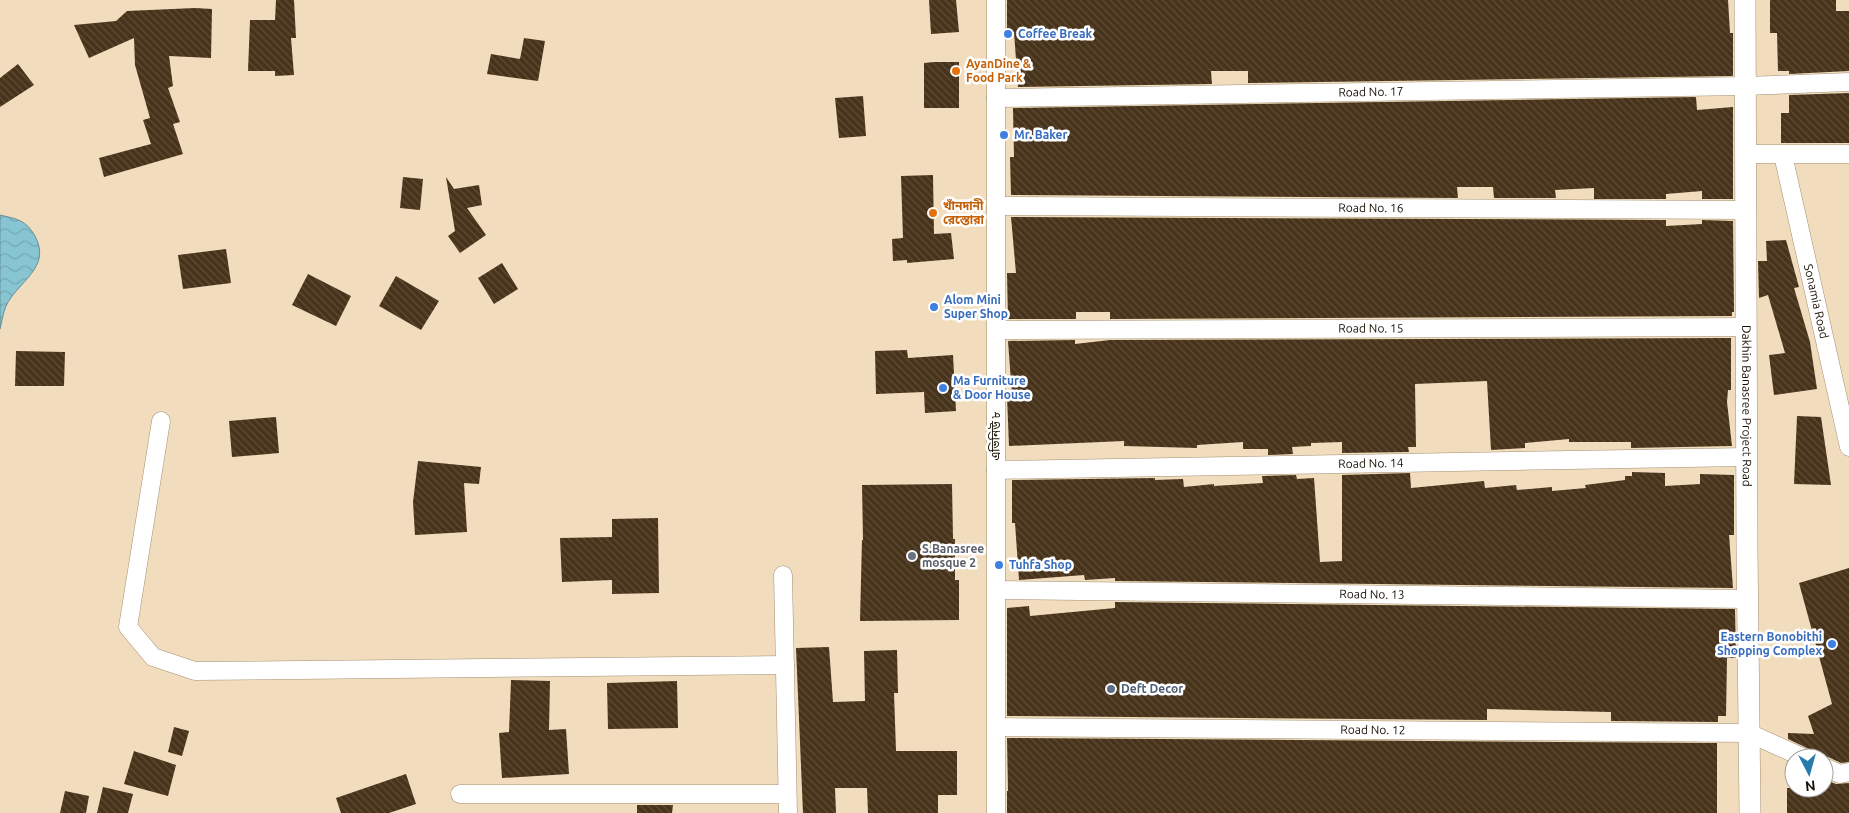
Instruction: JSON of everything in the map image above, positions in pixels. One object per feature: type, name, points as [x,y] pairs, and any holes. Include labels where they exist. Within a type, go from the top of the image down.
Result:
[{"type":"street","name":"এভিনিউ ৮","points":[[996,0],[996,813]]},
{"type":"street","name":"Dakhin Banasree Project Road","points":[[1745,0],[1746,457],[1750,813]]},
{"type":"street","name":"Road No. 17","points":[[996,98],[1745,86],[1849,82]]},
{"type":"street","points":[[1746,154],[1849,154]]},
{"type":"street","name":"Sonamia Road","points":[[1783,155],[1849,447]]},
{"type":"street","name":"Road No. 16","points":[[997,206],[1745,210]]},
{"type":"street","name":"Road No. 15","points":[[996,330],[1746,327]]},
{"type":"street","points":[[161,421],[128,627],[153,657],[195,671],[785,664]]},
{"type":"street","name":"Road No. 14","points":[[996,470],[1746,457]]},
{"type":"street","points":[[783,575],[788,813]]},
{"type":"street","name":"Road No. 13","points":[[996,590],[1747,599]]},
{"type":"street","name":"Road No. 12","points":[[996,727],[1749,733]]},
{"type":"street","points":[[1749,733],[1784,749]]},
{"type":"street","points":[[1834,771],[1840,774],[1849,772]]},
{"type":"street","points":[[460,794],[788,794]]},
{"type":"water","points":[[0,215],[24,223],[32,231],[39,247],[39,257],[31,274],[11,297],[6,306],[0,329]]},
{"type":"building","points":[[276,0],[294,0],[296,38],[291,38],[294,75],[275,76],[275,71],[248,71],[250,20],[275,20]]},
{"type":"building","points":[[929,0],[956,0],[959,32],[931,34]]},
{"type":"building","points":[[1007,0],[1728,0],[1730,33],[1733,33],[1733,76],[1248,83],[1248,71],[1211,71],[1212,84],[1018,87],[1014,32],[1007,32]]},
{"type":"building","points":[[1770,0],[1836,0],[1836,11],[1849,11],[1849,71],[1789,74],[1789,71],[1778,71],[1777,33],[1770,33]]},
{"type":"building","points":[[212,9],[211,58],[169,56],[173,86],[168,88],[180,122],[173,124],[183,154],[104,177],[99,158],[151,144],[143,120],[150,118],[135,65],[134,38],[89,58],[74,25],[116,21],[127,11]]},
{"type":"building","points":[[524,38],[545,41],[538,81],[487,74],[491,54],[520,59]]},
{"type":"building","points":[[959,62],[959,108],[924,108],[924,63]]},
{"type":"building","points":[[18,64],[34,85],[0,107],[0,78]]},
{"type":"building","points":[[1849,93],[1849,143],[1781,143],[1781,113],[1789,113],[1789,95]]},
{"type":"building","points":[[863,96],[866,136],[839,138],[835,98]]},
{"type":"building","points":[[1696,97],[1697,110],[1733,107],[1733,199],[1702,199],[1702,191],[1666,194],[1666,199],[1594,199],[1594,188],[1555,190],[1556,198],[1494,198],[1493,187],[1457,187],[1458,198],[1011,195],[1010,157],[1014,157],[1013,108]]},
{"type":"building","points":[[933,175],[934,234],[951,233],[954,259],[907,263],[907,260],[893,261],[892,239],[903,238],[901,176]]},
{"type":"building","points":[[403,177],[423,179],[420,210],[400,208]]},
{"type":"building","points":[[446,177],[454,189],[479,185],[482,205],[467,208],[486,235],[460,253],[448,236],[455,231]]},
{"type":"building","points":[[1011,217],[1666,220],[1666,226],[1702,224],[1702,220],[1733,221],[1734,312],[1732,312],[1732,316],[1110,319],[1110,312],[1076,312],[1076,319],[1008,319],[1007,273],[1016,273]]},
{"type":"building","points":[[1786,240],[1799,287],[1794,288],[1810,342],[1817,389],[1774,395],[1769,355],[1785,353],[1768,295],[1759,298],[1758,261],[1767,261],[1766,241]]},
{"type":"building","points":[[226,249],[231,283],[183,289],[178,255]]},
{"type":"building","points":[[502,263],[518,289],[494,304],[478,278]]},
{"type":"building","points":[[308,274],[351,296],[336,326],[292,305]]},
{"type":"building","points":[[396,276],[439,301],[421,330],[379,306]]},
{"type":"building","points":[[1731,338],[1731,390],[1728,390],[1727,402],[1732,446],[1631,448],[1631,442],[1569,442],[1569,439],[1525,443],[1525,448],[1491,450],[1487,381],[1415,384],[1416,447],[1408,447],[1409,452],[1342,453],[1342,442],[1311,443],[1311,446],[1292,447],[1293,454],[1268,455],[1268,449],[1243,449],[1243,442],[1197,445],[1197,448],[1124,446],[1124,441],[1009,446],[1007,396],[1012,395],[1008,341],[1075,340],[1075,344],[1110,340]]},
{"type":"building","points":[[907,350],[908,358],[953,355],[956,411],[925,413],[924,392],[876,394],[875,351]]},
{"type":"building","points":[[16,351],[65,352],[64,386],[15,386]]},
{"type":"building","points":[[1797,416],[1821,417],[1831,485],[1794,484]]},
{"type":"building","points":[[276,417],[279,453],[232,457],[229,421]]},
{"type":"building","points":[[418,461],[481,467],[479,484],[464,483],[467,532],[415,535],[413,502]]},
{"type":"building","points":[[1632,472],[1665,473],[1665,486],[1700,484],[1700,474],[1734,475],[1734,535],[1729,535],[1733,588],[1115,581],[1115,578],[1085,580],[1084,575],[1019,580],[1015,523],[1012,523],[1012,480],[1183,479],[1184,487],[1263,483],[1262,476],[1296,475],[1297,479],[1314,478],[1320,562],[1342,561],[1342,475],[1410,473],[1411,488],[1484,481],[1485,488],[1516,485],[1517,490],[1552,487],[1552,491],[1586,488],[1585,485],[1625,480],[1625,476],[1632,476]]},
{"type":"building","points":[[952,484],[955,580],[959,580],[959,620],[860,621],[863,540],[862,485]]},
{"type":"building","points":[[658,518],[659,593],[612,594],[612,580],[562,582],[560,538],[612,537],[612,519]]},
{"type":"building","name":"Eastern Bonobithi Shopping Complex","points":[[1849,568],[1849,762],[1841,763],[1834,760],[1834,748],[1807,748],[1788,739],[1788,733],[1814,734],[1808,716],[1832,704],[1799,583]]},
{"type":"building","points":[[1115,602],[1735,609],[1736,658],[1727,658],[1726,716],[1718,716],[1718,722],[1611,721],[1611,712],[1487,709],[1487,720],[1007,716],[1007,608],[1029,606],[1030,616],[1115,608]]},
{"type":"building","points":[[829,647],[833,702],[865,701],[864,651],[897,650],[898,693],[894,693],[896,751],[957,751],[957,795],[938,795],[938,813],[868,813],[867,788],[835,788],[836,813],[803,813],[796,648]]},
{"type":"building","points":[[511,680],[550,681],[549,730],[566,729],[569,774],[502,778],[499,733],[509,732]]},
{"type":"building","points":[[677,681],[678,728],[608,729],[607,683]]},
{"type":"building","points":[[174,727],[189,731],[182,756],[168,752]]},
{"type":"building","points":[[1007,738],[1717,743],[1717,813],[1007,813]]},
{"type":"building","points":[[134,751],[176,765],[168,796],[124,784]]},
{"type":"building","points":[[406,774],[416,804],[389,813],[341,813],[336,798]]},
{"type":"building","points":[[1834,783],[1849,783],[1849,813],[1787,813],[1787,798],[1834,798]]},
{"type":"building","points":[[103,787],[133,794],[128,813],[97,813]]},
{"type":"building","points":[[65,791],[89,796],[86,813],[60,813]]},
{"type":"building","points":[[637,805],[673,805],[672,813],[637,813]]},
{"type":"place","name":"Coffee Break","points":[[1008,34]]},
{"type":"place","name":"AyanDine & Food Park","points":[[956,71]]},
{"type":"place","name":"Mr. Baker","points":[[1004,135]]},
{"type":"place","name":"খাঁনদানী রেস্তোরা","points":[[933,213]]},
{"type":"place","name":"Alom Mini Super Shop","points":[[934,307]]},
{"type":"place","name":"Ma Furniture & Door House","points":[[943,388]]},
{"type":"place","name":"S.Banasree mosque 2","points":[[912,556]]},
{"type":"place","name":"Tuhfa Shop","points":[[999,565]]},
{"type":"place","name":"Eastern Bonobithi Shopping Complex","points":[[1832,644]]},
{"type":"place","name":"Deft Decor","points":[[1111,689]]}]
